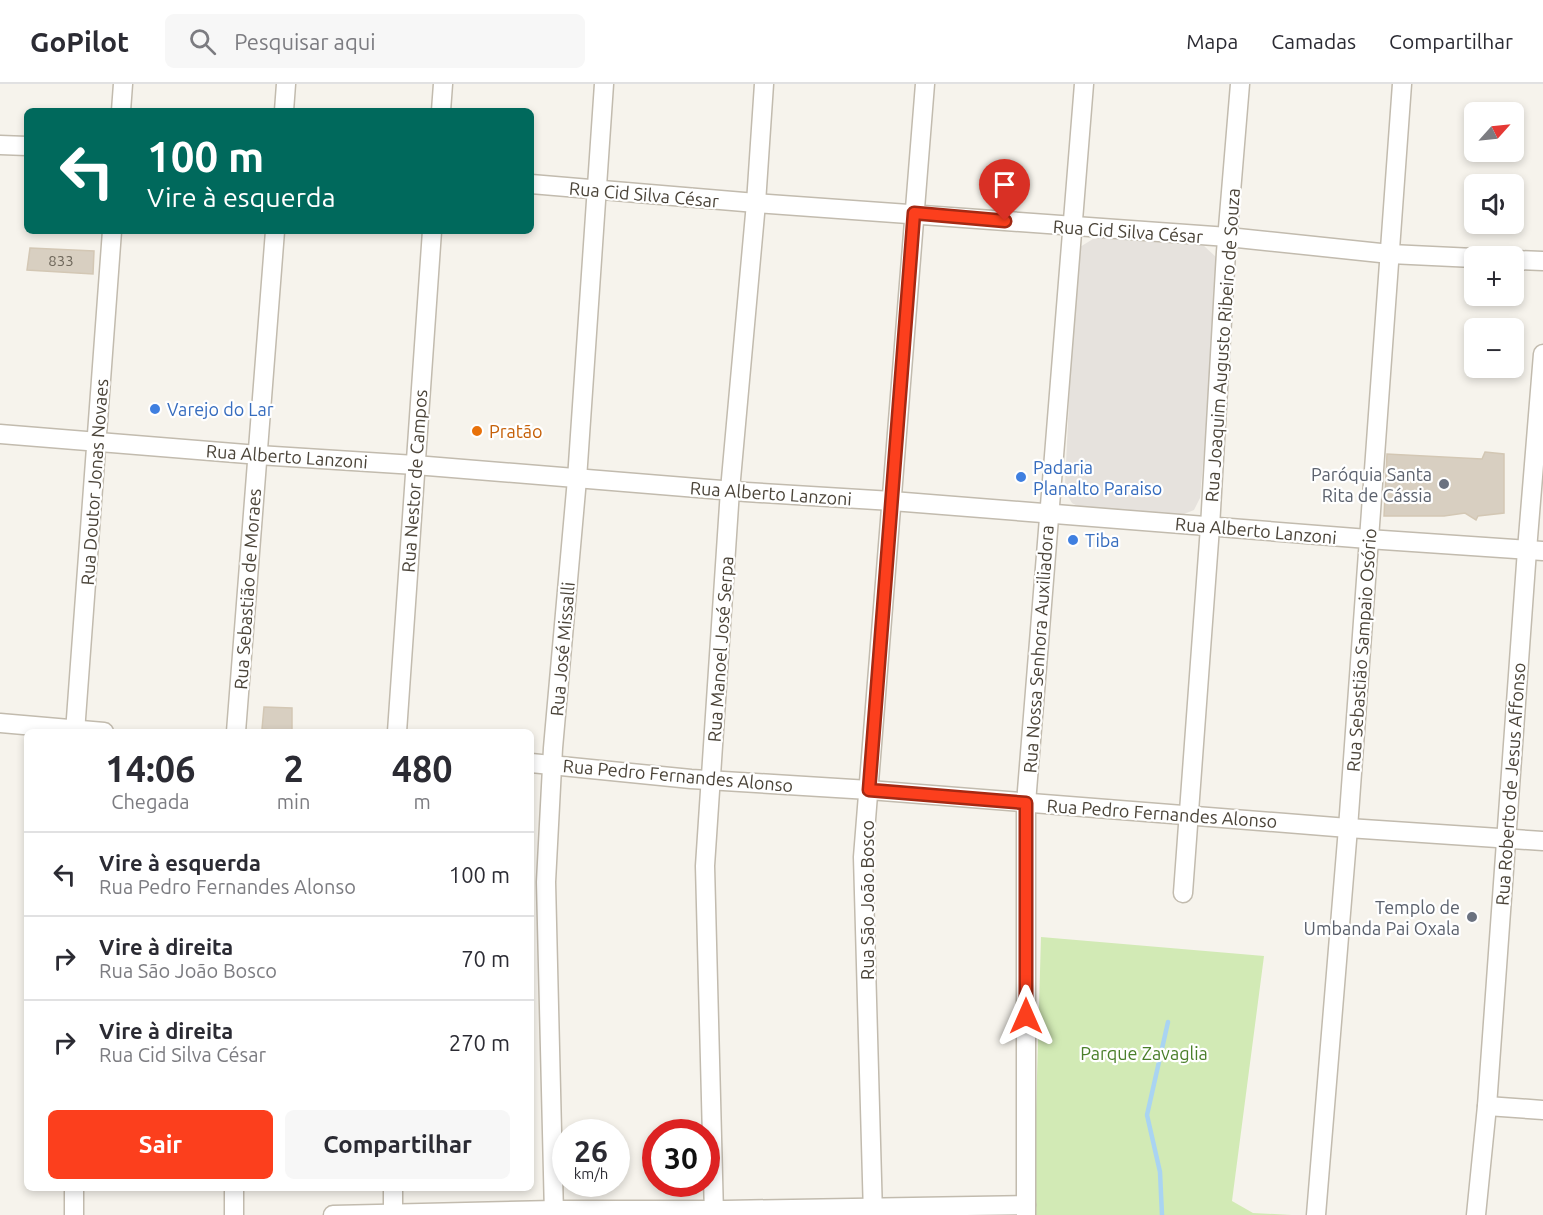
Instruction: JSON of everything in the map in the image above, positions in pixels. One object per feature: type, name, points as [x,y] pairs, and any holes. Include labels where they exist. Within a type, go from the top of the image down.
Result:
[{"type":"street","points":[[121,108],[123,84]]},
{"type":"street","points":[[284,108],[286,84]]},
{"type":"street","points":[[441,108],[443,84]]},
{"type":"street","name":"Rua José Missalli","points":[[554,1212],[546,882],[552,764],[577,479],[604,84]]},
{"type":"street","name":"Rua Manoel José Serpa","points":[[714,1212],[705,866],[729,490],[756,203],[764,84]]},
{"type":"street","name":"Rua São João Bosco","points":[[873,1211],[864,857],[925,84]]},
{"type":"street","name":"Rua Nossa Senhora Auxiliadora","points":[[1026,1210],[1026,803],[1084,84]]},
{"type":"street","name":"Rua Joaquim Augusto Ribeiro de Souza","points":[[1183,893],[1240,84]]},
{"type":"street","name":"Rua Sebastião Sampaio Osório","points":[[1316,1215],[1348,828],[1402,84]]},
{"type":"street","points":[[0,145],[24,146]]},
{"type":"street","name":"Rua Cid Silva César","points":[[534,184],[756,203],[1228,237],[1390,254],[1464,258]]},
{"type":"street","name":"Rua Doutor Jonas Novaes","points":[[76,729],[112,234]]},
{"type":"street","name":"Rua Sebastião de Moraes","points":[[236,729],[275,234]]},
{"type":"street","name":"Rua Nestor de Campos","points":[[397,729],[432,234]]},
{"type":"street","points":[[1524,260],[1543,261]]},
{"type":"street","name":"Rua Roberto de Jesus Affonso","points":[[1476,1215],[1487,1106],[1506,838],[1535,550],[1543,354]]},
{"type":"street","name":"Rua Alberto Lanzoni","points":[[0,434],[1535,550]]},
{"type":"street","points":[[0,723],[65,729]]},
{"type":"street","name":"Rua Pedro Fernandes Alonso","points":[[534,763],[712,780],[1543,841]]},
{"type":"street","points":[[1487,1106],[1543,1110]]},
{"type":"street","points":[[74,1191],[74,1215]]},
{"type":"street","points":[[234,1191],[234,1215]]},
{"type":"street","points":[[393,1191],[393,1214]]},
{"type":"street","points":[[333,1215],[1026,1210]]},
{"type":"shaded area","points":[[1093,239],[1204,246],[1217,258],[1220,266],[1200,498],[1194,510],[1184,514],[1081,508],[1072,503],[1066,493],[1076,256],[1080,247]]},
{"type":"green space","name":"Parque Zavaglia","points":[[1041,937],[1264,956],[1232,1201],[1253,1213],[1292,1215],[1033,1215]]},
{"type":"building","points":[[30,248],[94,251],[93,274],[27,270]]},
{"type":"building","name":"Paróquia Santa Rita de Cássia","points":[[1485,452],[1504,454],[1504,513],[1478,516],[1476,520],[1465,513],[1444,516],[1384,516],[1387,454],[1482,459]]},
{"type":"building","points":[[264,707],[292,708],[292,729],[262,729]]},
{"type":"waterway","points":[[1162,1215],[1160,1172],[1147,1115],[1168,1022]]},
{"type":"place","name":"Varejo do Lar","points":[[155,409]]},
{"type":"place","name":"Pratão","points":[[477,431]]},
{"type":"place","name":"Padaria Planalto Paraiso","points":[[1021,477]]},
{"type":"place","name":"Paróquia Santa Rita de Cássia","points":[[1444,484]]},
{"type":"place","name":"Tiba","points":[[1073,540]]},
{"type":"place","name":"Templo de Umbanda Pai Oxala","points":[[1472,917]]},
{"type":"route","points":[[1005,221],[914,213],[869,790],[1026,803],[1026,1016]]}]
